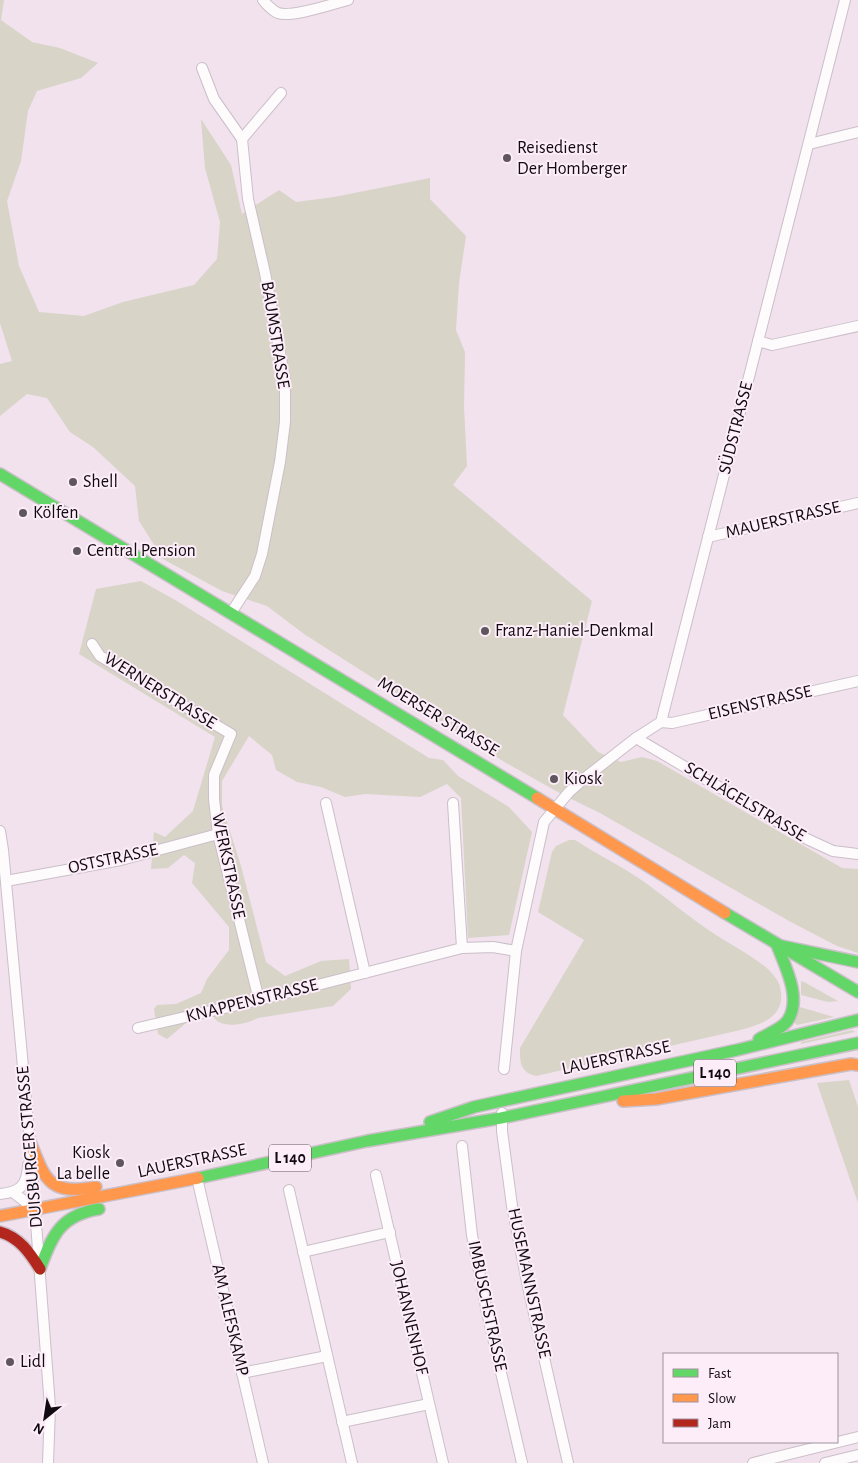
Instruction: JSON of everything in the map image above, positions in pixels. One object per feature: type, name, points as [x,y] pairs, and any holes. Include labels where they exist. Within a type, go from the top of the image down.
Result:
[{"type":"main road","name":"MOERSER STRASSE","points":[[0,474],[554,808],[777,945],[858,992]]},
{"type":"main road","points":[[777,945],[858,962]]},
{"type":"main road","points":[[737,1050],[772,1032],[788,1020],[794,1000],[793,989],[777,945]]},
{"type":"main road","name":"LAUERSTRASSE","points":[[384,1138],[474,1107],[502,1100],[737,1050],[858,1020]]},
{"type":"main road","name":"LAUERSTRASSE","points":[[0,1216],[197,1178],[384,1138],[501,1118],[858,1044]]},
{"type":"main road","points":[[571,1103],[656,1099],[783,1075],[851,1064],[858,1065]]},
{"type":"main road","points":[[30,1139],[38,1166],[43,1174],[52,1183],[63,1189],[77,1191],[150,1177],[162,1185],[153,1195],[80,1213],[72,1217],[49,1243],[40,1269]]},
{"type":"main road","points":[[0,1232],[15,1239],[25,1247],[40,1269]]},
{"type":"street","points":[[263,0],[264,3],[277,13],[293,14],[348,0]]},
{"type":"street","name":"SÜDSTRASSE","points":[[661,722],[845,0]]},
{"type":"street","name":"BAUMSTRASSE","points":[[202,68],[214,99],[242,139],[248,199],[265,273],[285,380],[285,422],[280,462],[262,554],[256,576],[231,613]]},
{"type":"street","points":[[242,139],[282,93]]},
{"type":"street","points":[[809,144],[858,132]]},
{"type":"street","points":[[758,342],[772,345],[858,326]]},
{"type":"street","name":"MAUERSTRASSE","points":[[708,537],[858,503]]},
{"type":"street","name":"WERNERSTRASSE","points":[[92,644],[100,656],[231,734]]},
{"type":"street","name":"EISENSTRASSE","points":[[661,722],[672,723],[858,681]]},
{"type":"street","points":[[504,1069],[516,951],[544,822],[554,808],[586,777],[636,738],[661,722]]},
{"type":"street","name":"WERKSTRASSE","points":[[231,734],[214,775],[214,799],[218,834],[259,1000]]},
{"type":"street","name":"SCHLÄGELSTRASSE","points":[[636,738],[807,839],[833,851],[858,854]]},
{"type":"street","points":[[326,802],[365,973]]},
{"type":"street","points":[[453,803],[462,948]]},
{"type":"street","name":"DUISBURGER STRASSE","points":[[0,831],[36,1210],[50,1407],[48,1463]]},
{"type":"street","name":"OSTSTRASSE","points":[[6,881],[121,860],[218,834]]},
{"type":"street","name":"KNAPPENSTRASSE","points":[[138,1028],[259,1000],[462,948],[493,947],[516,951]]},
{"type":"street","name":"HUSEMANNSTRASSE","points":[[502,1100],[501,1118],[512,1206],[526,1278],[568,1463]]},
{"type":"street","points":[[14,1193],[22,1184],[27,1174],[30,1139]]},
{"type":"street","name":"IMBUSCHSTRASSE","points":[[462,1146],[468,1212],[474,1245],[487,1312],[522,1463]]},
{"type":"street","name":"JOHANNENHOF","points":[[376,1175],[443,1463]]},
{"type":"street","name":"AM ALEFSKAMP","points":[[197,1178],[263,1463]]},
{"type":"street","points":[[289,1190],[352,1463]]},
{"type":"street","points":[[0,1194],[14,1193],[36,1210]]},
{"type":"street","points":[[303,1252],[390,1232]]},
{"type":"street","points":[[242,1373],[327,1356]]},
{"type":"street","points":[[342,1422],[429,1404]]},
{"type":"street","points":[[838,1442],[858,1437]]},
{"type":"street","points":[[753,1463],[834,1443]]},
{"type":"street","points":[[825,1463],[858,1455]]},
{"type":"shaded area","points":[[0,0],[4,0],[1,20],[32,42],[60,48],[98,63],[81,78],[37,91],[28,111],[21,161],[7,201],[19,266],[39,312],[84,316],[123,302],[194,285],[217,259],[220,222],[205,168],[201,119],[231,165],[242,214],[279,190],[296,202],[334,197],[430,178],[430,199],[466,236],[459,283],[456,330],[465,352],[464,407],[467,466],[453,485],[592,601],[563,715],[598,752],[621,762],[642,757],[657,761],[842,868],[858,869],[858,953],[837,946],[789,921],[600,813],[506,763],[304,634],[267,606],[222,591],[163,559],[139,521],[135,486],[93,447],[70,432],[47,398],[27,394],[0,416],[0,364],[12,361],[0,323]]},
{"type":"shaded area","points":[[141,581],[177,601],[429,758],[443,760],[458,776],[509,807],[532,832],[509,935],[468,938],[461,798],[447,784],[420,797],[365,794],[345,797],[321,787],[297,782],[276,770],[272,755],[249,736],[222,781],[222,806],[241,866],[266,962],[285,976],[321,961],[349,959],[351,989],[333,1006],[258,1018],[234,1025],[223,1024],[211,1013],[191,1019],[167,1039],[158,1034],[154,1009],[157,1005],[176,1004],[201,993],[207,979],[229,950],[229,927],[192,883],[195,863],[184,855],[168,868],[151,869],[154,832],[165,837],[193,811],[215,737],[79,654],[96,589]]},
{"type":"shaded area","points":[[569,840],[575,840],[637,877],[710,931],[749,955],[770,971],[780,987],[781,998],[779,1007],[774,1014],[768,1020],[759,1024],[732,1032],[536,1076],[527,1072],[522,1066],[520,1048],[584,940],[538,912],[552,852],[556,846]]},
{"type":"shaded area","points":[[801,981],[838,1001],[828,1002],[801,995]]},
{"type":"shaded area","points":[[800,1007],[834,1017],[797,1025],[794,1022]]},
{"type":"shaded area","points":[[852,1030],[855,1032],[801,1044],[801,1042]]},
{"type":"shaded area","points":[[849,1080],[858,1107],[858,1203],[817,1083]]},
{"type":"traffic: fast","points":[[0,474],[537,798]]},
{"type":"traffic: fast","points":[[725,913],[858,992]]},
{"type":"traffic: fast","points":[[777,945],[858,962]]},
{"type":"traffic: fast","points":[[759,1039],[783,1026],[792,1011],[793,992],[791,982],[777,945]]},
{"type":"traffic: fast","points":[[430,1122],[474,1107],[737,1050],[858,1020]]},
{"type":"traffic: fast","points":[[198,1178],[367,1141],[501,1118],[858,1043]]},
{"type":"traffic: fast","points":[[40,1269],[49,1246],[60,1228],[75,1216],[99,1209]]},
{"type":"traffic: slow","points":[[537,798],[725,913]]},
{"type":"traffic: slow","points":[[623,1101],[656,1099],[851,1064],[858,1065]]},
{"type":"traffic: slow","points":[[29,1139],[39,1164],[50,1181],[57,1186],[67,1189],[96,1187]]},
{"type":"traffic: slow","points":[[0,1216],[198,1178]]},
{"type":"traffic: jam","points":[[0,1232],[7,1234],[18,1242],[40,1269]]},
{"type":"place","name":"Reisedienst Der Homberger","points":[[507,158]]},
{"type":"place","name":"Shell","points":[[73,482]]},
{"type":"place","name":"Kölfen","points":[[23,513]]},
{"type":"place","name":"Central Pension","points":[[77,551]]},
{"type":"place","name":"Franz-Haniel-Denkmal","points":[[485,631]]},
{"type":"place","name":"Kiosk","points":[[554,779]]},
{"type":"place","name":"Kiosk La belle","points":[[120,1163]]},
{"type":"place","name":"Lidl","points":[[10,1362]]}]
